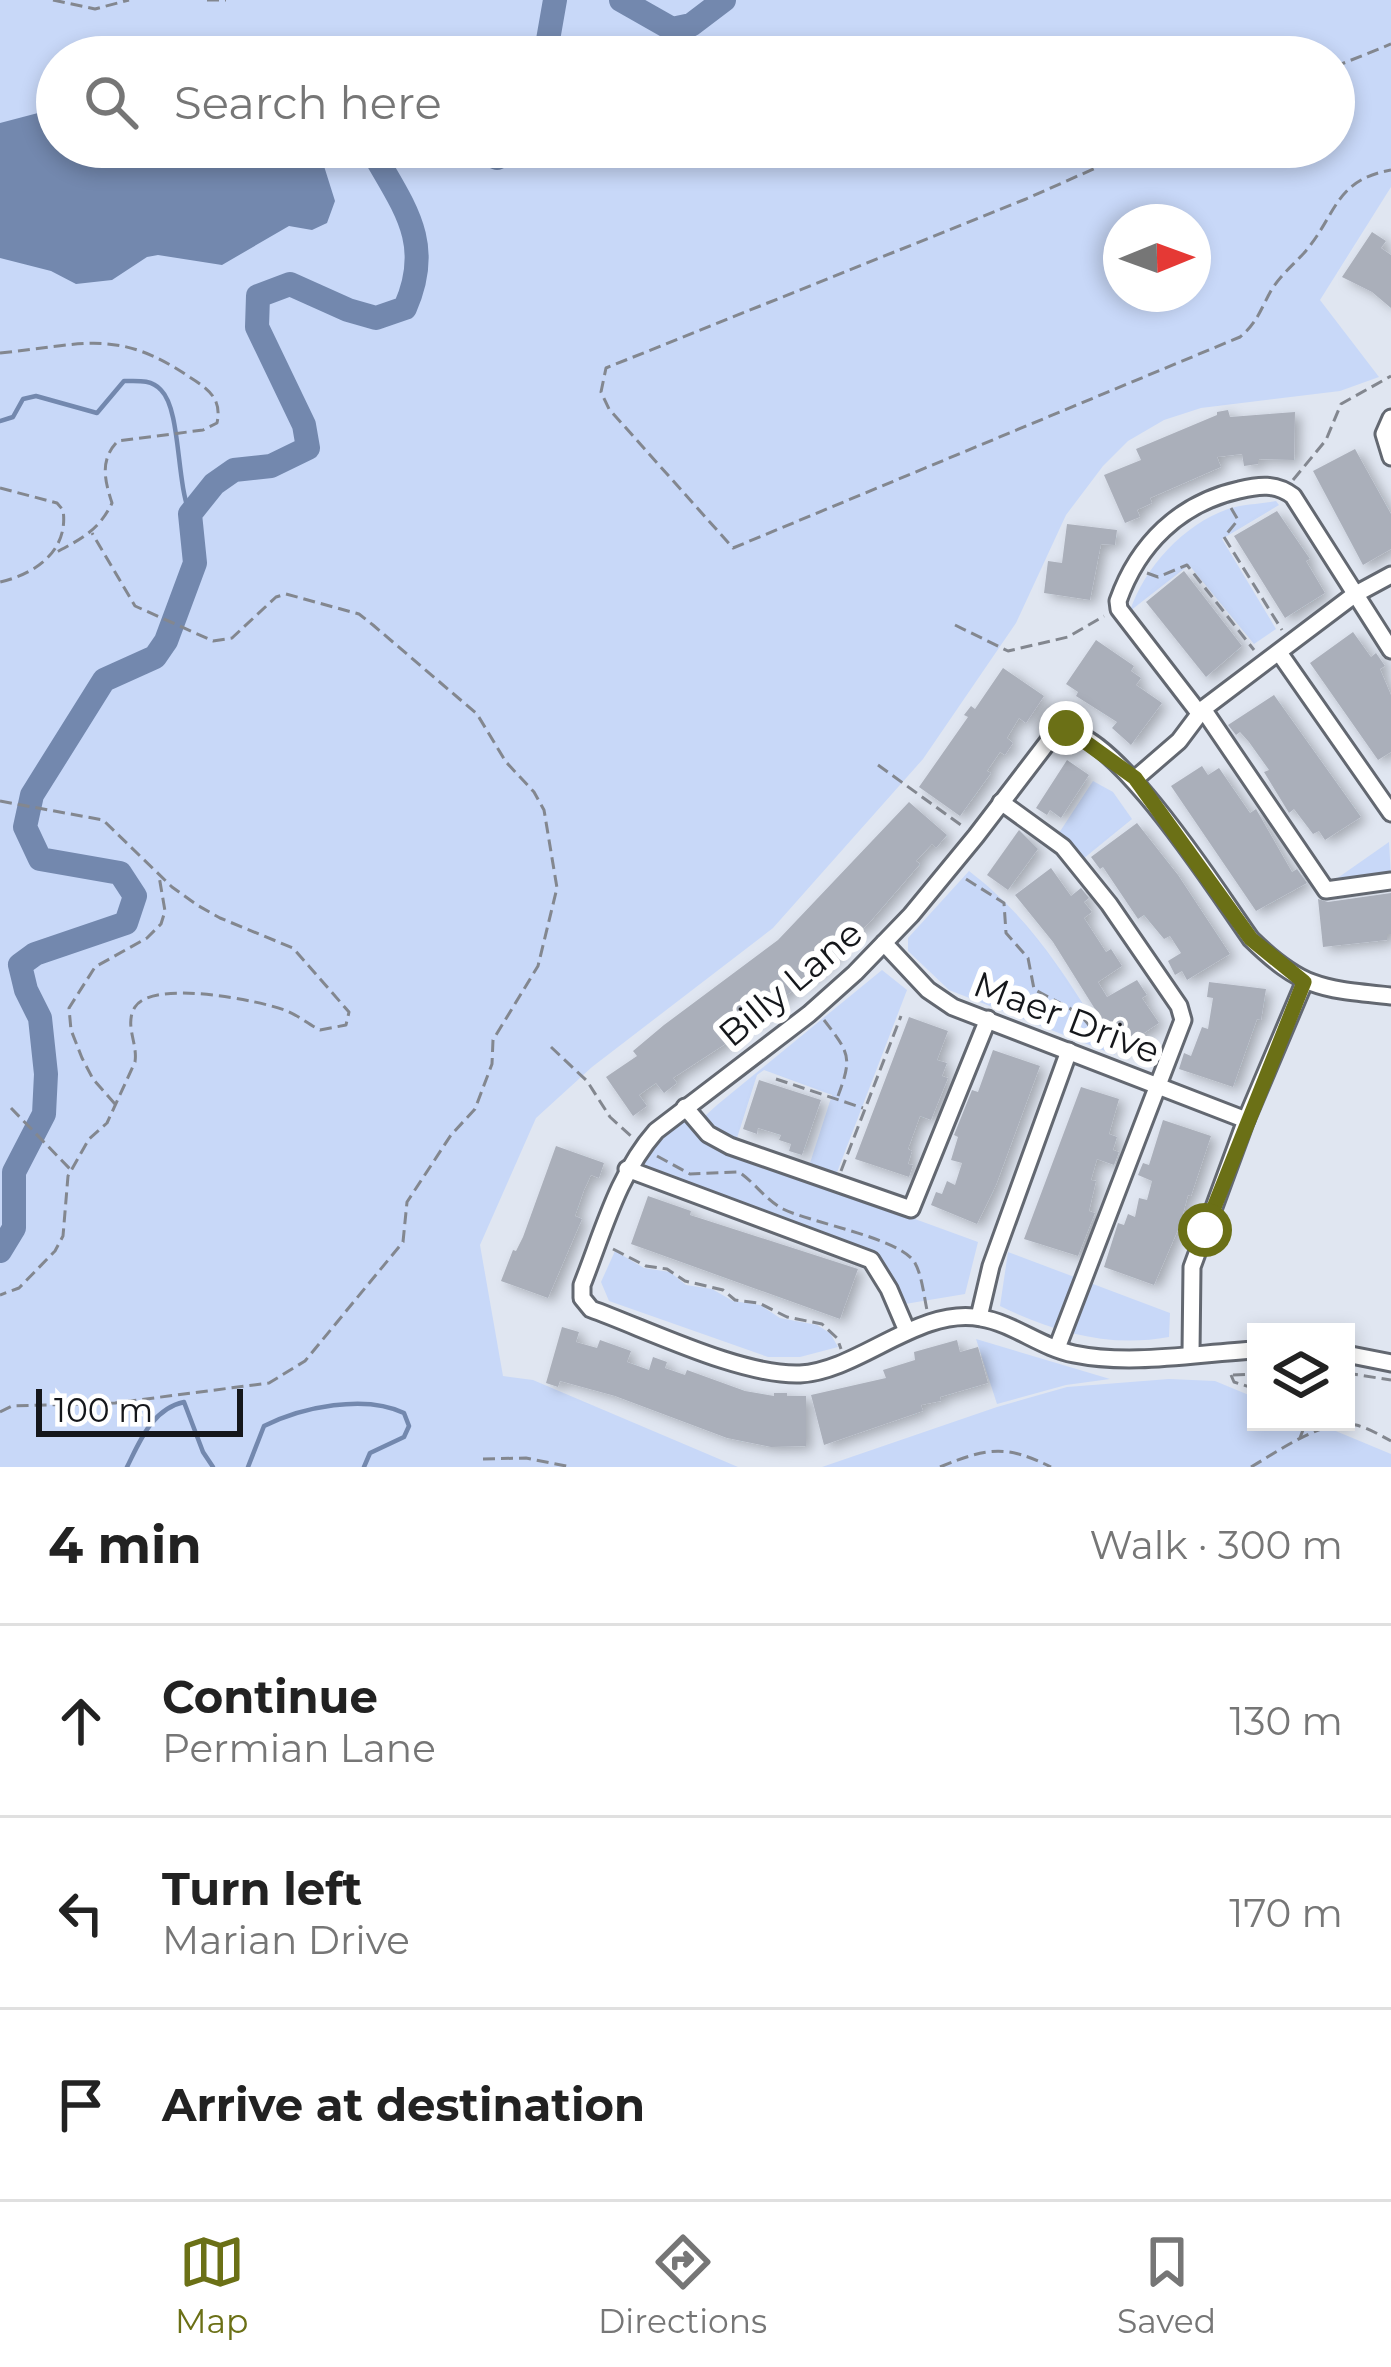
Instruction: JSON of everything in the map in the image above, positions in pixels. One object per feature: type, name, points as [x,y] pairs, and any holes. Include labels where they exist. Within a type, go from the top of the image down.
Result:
[{"type":"street","points":[[1391,418],[1384,431],[1391,457]]},
{"type":"street","points":[[1391,650],[1286,490],[1271,485],[1244,488],[1192,506],[1169,523],[1142,551],[1118,601],[1119,609],[1201,711],[1326,890],[1391,881]]},
{"type":"street","points":[[1391,575],[1354,595],[1201,711],[1179,741],[1135,778],[1251,939],[1304,982],[1391,996]]},
{"type":"street","points":[[1280,654],[1391,813]]},
{"type":"street","name":"Billy Lane","points":[[907,1331],[858,1357],[803,1374],[760,1371],[591,1309],[583,1298],[582,1285],[627,1169],[656,1131],[808,1014],[884,943],[976,836],[1049,736],[1066,728],[1135,778]]},
{"type":"street","points":[[1001,802],[1063,847],[1109,904],[1179,1006],[1183,1020],[1057,1348]]},
{"type":"street","name":"Maer Drive","points":[[884,943],[928,990],[953,1006],[1246,1120]]},
{"type":"street","points":[[1191,1353],[1192,1267],[1304,982]]},
{"type":"street","points":[[685,1107],[708,1134],[730,1145],[911,1209],[988,1019]]},
{"type":"street","points":[[979,1317],[991,1266],[1069,1051]]},
{"type":"street","points":[[627,1169],[871,1260],[907,1331],[931,1322],[979,1317],[1095,1358],[1247,1350]]},
{"type":"street","points":[[1355,1356],[1391,1363]]},
{"type":"path","points":[[53,0],[95,9],[129,0]]},
{"type":"path","points":[[207,0],[226,0]]},
{"type":"path","points":[[1355,59],[1391,44]]},
{"type":"path","points":[[1096,168],[606,368],[601,392],[609,409],[733,548],[1240,337],[1259,320],[1275,286],[1309,247],[1352,183],[1391,170]]},
{"type":"path","points":[[0,353],[99,342],[148,350],[214,396],[219,406],[217,423],[200,430],[118,441],[104,477],[112,503],[104,520],[21,577],[0,582]]},
{"type":"path","points":[[1286,490],[1326,440],[1341,404],[1391,376]]},
{"type":"path","points":[[0,488],[48,500],[63,509],[62,538],[53,554]]},
{"type":"path","points":[[1244,503],[1227,507],[1238,520],[1224,537],[1284,634]]},
{"type":"path","points":[[0,1412],[12,1406],[116,1403],[269,1383],[305,1361],[403,1242],[407,1202],[451,1135],[475,1109],[492,1064],[493,1040],[538,966],[557,888],[544,810],[534,792],[506,762],[477,714],[374,625],[358,614],[286,594],[275,597],[232,638],[224,642],[202,638],[145,613],[128,598],[92,532]]},
{"type":"path","points":[[1147,569],[1158,577],[1186,565],[1256,654]]},
{"type":"path","points":[[955,625],[1007,651],[1068,638],[1119,609]]},
{"type":"path","points":[[878,765],[967,829]]},
{"type":"path","points":[[0,801],[104,820],[158,874],[220,918],[292,948],[349,1012],[341,1028],[320,1030],[289,1011],[239,998],[164,992],[144,998],[133,1010],[130,1027],[135,1061],[107,1123],[88,1139],[71,1170],[63,1236],[56,1251],[19,1288],[0,1295]]},
{"type":"path","points":[[115,1104],[82,1058],[68,1008],[95,967],[147,938],[161,923],[165,911],[158,874]]},
{"type":"path","points":[[965,879],[1004,903],[1006,933],[1028,958],[1034,989],[1083,1018],[1096,1038],[1094,1048]]},
{"type":"path","points":[[836,1182],[901,1016]]},
{"type":"path","points":[[823,1018],[848,1055],[849,1067],[837,1100]]},
{"type":"path","points":[[550,1047],[587,1081],[610,1117],[632,1137]]},
{"type":"path","points":[[776,1079],[865,1109]]},
{"type":"path","points":[[11,1108],[71,1170]]},
{"type":"path","points":[[651,1151],[690,1174],[739,1172],[786,1210],[841,1230],[864,1233],[908,1255],[931,1322]]},
{"type":"path","points":[[611,1248],[646,1266],[667,1269],[685,1281],[723,1290],[735,1300],[822,1324],[841,1349]]},
{"type":"path","points":[[1247,1374],[1231,1375],[1234,1382],[1247,1386]]},
{"type":"path","points":[[1355,1374],[1391,1380]]},
{"type":"path","points":[[1251,1467],[1334,1427],[1354,1425],[1391,1441]]},
{"type":"path","points":[[1300,1440],[1303,1431]]},
{"type":"path","points":[[940,1467],[1000,1449],[1051,1467]]},
{"type":"path","points":[[483,1459],[526,1457],[571,1467]]},
{"type":"shaded area","points":[[0,0],[1391,0],[1391,187],[1320,300],[1379,377],[1340,391],[1201,408],[1164,420],[1128,441],[1066,515],[1016,623],[923,759],[773,928],[592,1067],[536,1118],[480,1245],[503,1376],[533,1380],[738,1467],[0,1467]]},
{"type":"shaded area","points":[[36,114],[36,168],[325,168],[335,201],[327,223],[312,230],[289,226],[222,265],[158,255],[112,280],[76,284],[51,271],[0,258],[0,123]]},
{"type":"shaded area","points":[[1276,501],[1279,505],[1222,539],[1276,629],[1254,644],[1189,565],[1130,611],[1156,564],[1196,525],[1228,509]]},
{"type":"shaded area","points":[[1093,781],[1113,792],[1132,819],[1083,859],[1059,833]]},
{"type":"shaded area","points":[[1389,842],[1391,876],[1329,884]]},
{"type":"shaded area","points":[[969,871],[1033,933],[1115,1055],[949,990],[908,951],[908,938]]},
{"type":"shaded area","points":[[882,970],[907,990],[836,1175],[809,1166],[832,1095],[764,1070],[757,1075],[737,1138],[708,1120],[705,1116],[717,1105]]},
{"type":"shaded area","points":[[677,1121],[688,1121],[715,1146],[978,1242],[965,1294],[905,1304],[877,1255],[650,1171],[644,1153]]},
{"type":"shaded area","points":[[615,1251],[644,1268],[670,1272],[686,1285],[760,1305],[780,1318],[817,1325],[830,1333],[838,1347],[800,1357],[768,1357],[609,1301],[601,1282]]},
{"type":"shaded area","points":[[1008,1252],[1170,1313],[1169,1337],[1103,1339],[1041,1323],[1000,1306]]},
{"type":"shaded area","points":[[976,1339],[1110,1379],[1066,1385],[997,1404]]},
{"type":"shaded area","points":[[1169,1379],[1215,1381],[1247,1394],[1247,1431],[1336,1431],[1391,1454],[1391,1467],[822,1467],[1067,1387]]},
{"type":"building","points":[[1372,232],[1386,241],[1381,248],[1391,255],[1391,308],[1342,277]]},
{"type":"building","points":[[1228,410],[1230,417],[1295,412],[1294,460],[1258,459],[1258,464],[1244,466],[1242,454],[1217,457],[1221,467],[1150,498],[1152,503],[1137,510],[1140,517],[1125,523],[1104,475],[1141,460],[1136,449]]},
{"type":"building","points":[[1355,449],[1391,514],[1391,549],[1363,565],[1313,471]]},
{"type":"building","points":[[1277,511],[1310,559],[1306,561],[1325,593],[1285,618],[1234,536]]},
{"type":"building","points":[[1067,524],[1117,530],[1115,545],[1101,544],[1090,600],[1044,593],[1048,561],[1062,563]]},
{"type":"building","points":[[1184,571],[1242,646],[1206,677],[1146,602]]},
{"type":"building","points":[[1353,632],[1371,657],[1376,653],[1385,666],[1380,669],[1391,695],[1391,752],[1378,760],[1310,663]]},
{"type":"building","points":[[1096,640],[1134,666],[1131,671],[1141,678],[1136,685],[1162,703],[1131,745],[1112,728],[1117,722],[1076,696],[1078,692],[1066,684]]},
{"type":"building","points":[[1003,668],[1044,696],[1026,723],[1019,718],[1007,738],[1013,743],[1005,755],[1000,752],[960,816],[919,787],[968,717],[964,715],[971,706],[975,709]]},
{"type":"building","points":[[1274,695],[1361,817],[1325,840],[1319,831],[1313,834],[1294,809],[1289,813],[1264,772],[1269,770],[1240,732],[1236,735],[1228,725]]},
{"type":"building","points":[[1067,760],[1089,775],[1061,818],[1050,810],[1047,815],[1036,808]]},
{"type":"building","points":[[1202,766],[1208,775],[1219,768],[1250,813],[1256,809],[1292,872],[1297,869],[1307,883],[1256,911],[1171,786]]},
{"type":"building","points":[[909,802],[947,835],[936,848],[932,844],[916,861],[920,864],[869,923],[858,933],[852,927],[835,944],[841,950],[816,974],[763,1012],[765,1016],[753,1024],[749,1018],[732,1031],[736,1037],[673,1078],[677,1083],[664,1093],[656,1083],[639,1095],[647,1106],[633,1116],[606,1077],[637,1056],[633,1051],[664,1025],[778,940]]},
{"type":"building","points":[[1137,823],[1230,954],[1187,980],[1182,971],[1175,975],[1168,961],[1181,953],[1170,936],[1164,939],[1144,915],[1138,919],[1091,857]]},
{"type":"building","points":[[1019,830],[1038,849],[1008,890],[987,875]]},
{"type":"building","points":[[1051,868],[1071,896],[1081,888],[1089,898],[1084,902],[1092,912],[1084,918],[1106,952],[1111,949],[1122,966],[1098,982],[1107,997],[1137,980],[1147,995],[1142,998],[1159,1023],[1120,1049],[1053,942],[1015,895]]},
{"type":"building","points":[[1391,893],[1387,940],[1323,947],[1318,899],[1328,902]]},
{"type":"building","points":[[1209,982],[1266,989],[1261,1020],[1257,1019],[1233,1087],[1179,1069],[1184,1053],[1191,1056],[1202,1027],[1208,1029],[1213,998],[1207,997]]},
{"type":"building","points":[[909,1017],[948,1031],[937,1060],[947,1063],[942,1076],[948,1078],[931,1120],[920,1116],[908,1149],[912,1151],[908,1164],[913,1165],[909,1177],[855,1159]]},
{"type":"building","points":[[993,1050],[1040,1066],[977,1224],[931,1205],[947,1181],[955,1185],[962,1163],[951,1160],[958,1137],[954,1135],[972,1090],[978,1092]]},
{"type":"building","points":[[759,1080],[821,1100],[802,1155],[789,1151],[791,1144],[779,1140],[781,1135],[743,1129]]},
{"type":"building","points":[[1081,1087],[1119,1099],[1109,1134],[1117,1137],[1113,1150],[1119,1152],[1114,1165],[1097,1159],[1089,1211],[1095,1213],[1078,1256],[1024,1239]]},
{"type":"building","points":[[1163,1120],[1211,1136],[1154,1285],[1104,1267],[1118,1223],[1124,1225],[1128,1214],[1135,1217],[1139,1198],[1147,1200],[1152,1181],[1138,1175],[1143,1163],[1149,1165]]},
{"type":"building","points":[[556,1146],[604,1163],[599,1178],[591,1175],[584,1190],[575,1216],[582,1219],[548,1298],[501,1281],[523,1237]]},
{"type":"building","points":[[648,1196],[691,1211],[690,1215],[858,1269],[840,1319],[631,1244]]},
{"type":"building","points":[[562,1327],[579,1332],[576,1342],[597,1348],[600,1340],[631,1351],[627,1362],[649,1370],[653,1357],[667,1362],[665,1368],[685,1375],[687,1370],[745,1391],[806,1396],[806,1446],[771,1447],[727,1438],[615,1396],[560,1381],[558,1387],[546,1383]]},
{"type":"building","points":[[957,1340],[960,1352],[978,1347],[988,1383],[940,1397],[941,1401],[921,1405],[923,1411],[824,1445],[811,1395],[886,1378],[883,1370],[915,1360],[914,1352]]},
{"type":"waterway","points":[[549,36],[555,0]]},
{"type":"waterway","points":[[621,0],[672,29],[691,25],[724,0]]},
{"type":"waterway","points":[[0,1251],[14,1228],[14,1172],[44,1114],[46,1074],[40,1018],[20,965],[35,954],[126,923],[135,896],[120,873],[40,859],[25,827],[32,795],[104,680],[155,657],[166,641],[195,563],[190,514],[214,484],[234,470],[271,466],[308,448],[304,425],[257,327],[258,296],[290,284],[376,318],[405,308],[417,263],[416,243],[382,168]]},
{"type":"waterway","points":[[0,421],[13,417],[23,399],[36,396],[97,413],[124,381],[153,384],[172,413],[190,514]]},
{"type":"waterway","points":[[127,1467],[155,1419],[184,1402],[213,1467]]},
{"type":"waterway","points":[[248,1467],[264,1426],[296,1413],[353,1404],[404,1413],[409,1426],[404,1437],[370,1453],[364,1467]]},
{"type":"route","points":[[1066,728],[1135,778],[1251,939],[1304,982],[1205,1230]]}]
